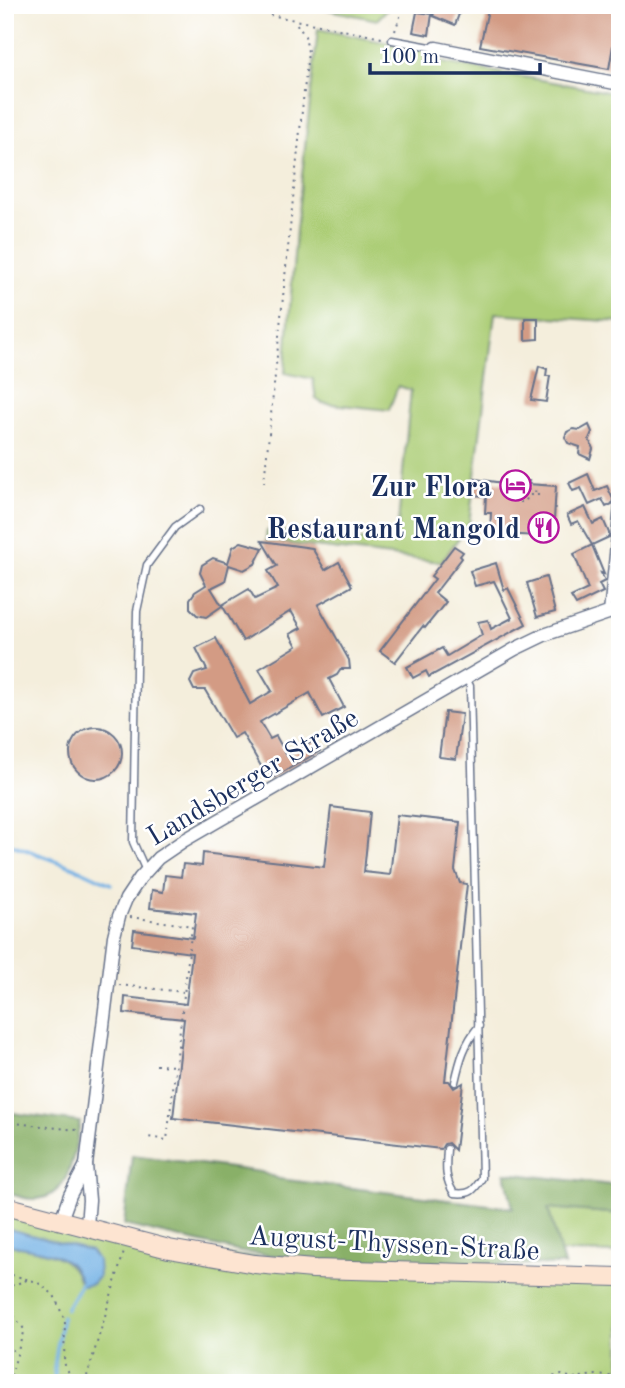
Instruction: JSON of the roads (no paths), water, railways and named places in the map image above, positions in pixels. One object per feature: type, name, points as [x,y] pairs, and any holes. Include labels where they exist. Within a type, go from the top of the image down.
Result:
[{"type":"main road","name":"August-Thyssen-Straße","points":[[5,1206],[169,1250],[255,1264],[301,1268],[620,1277]]},
{"type":"street","points":[[436,48],[620,83]]},
{"type":"street","name":"Landsberger Straße","points":[[87,1226],[89,1200],[86,1165],[118,916],[126,899],[146,871],[158,858],[183,841],[465,677],[544,635],[620,608]]},
{"type":"street","name":"Landsberger Straße","points":[[61,1220],[70,1195],[86,1165]]},
{"type":"lane","points":[[392,40],[436,48]]},
{"type":"lane","points":[[607,613],[620,486]]},
{"type":"lane","points":[[146,871],[133,842],[137,611],[146,565],[175,527],[200,509]]},
{"type":"lane","points":[[447,1149],[445,1170],[448,1183],[454,1192],[465,1194],[475,1190],[482,1178],[470,686],[465,677]]},
{"type":"lane","points":[[455,1082],[460,1055],[478,1026]]},
{"type":"water","points":[[5,1228],[90,1251],[98,1261],[99,1276],[92,1284],[83,1286],[74,1268],[62,1259],[5,1244]]},
{"type":"waterway","points":[[5,842],[111,884]]},
{"type":"waterway","points":[[66,1309],[81,1283]]},
{"type":"waterway","points":[[55,1383],[54,1368],[62,1316]]},
{"type":"place","name":"Zur Flora","points":[[515,486]]},
{"type":"place","name":"Restaurant Mangold","points":[[543,528]]}]
